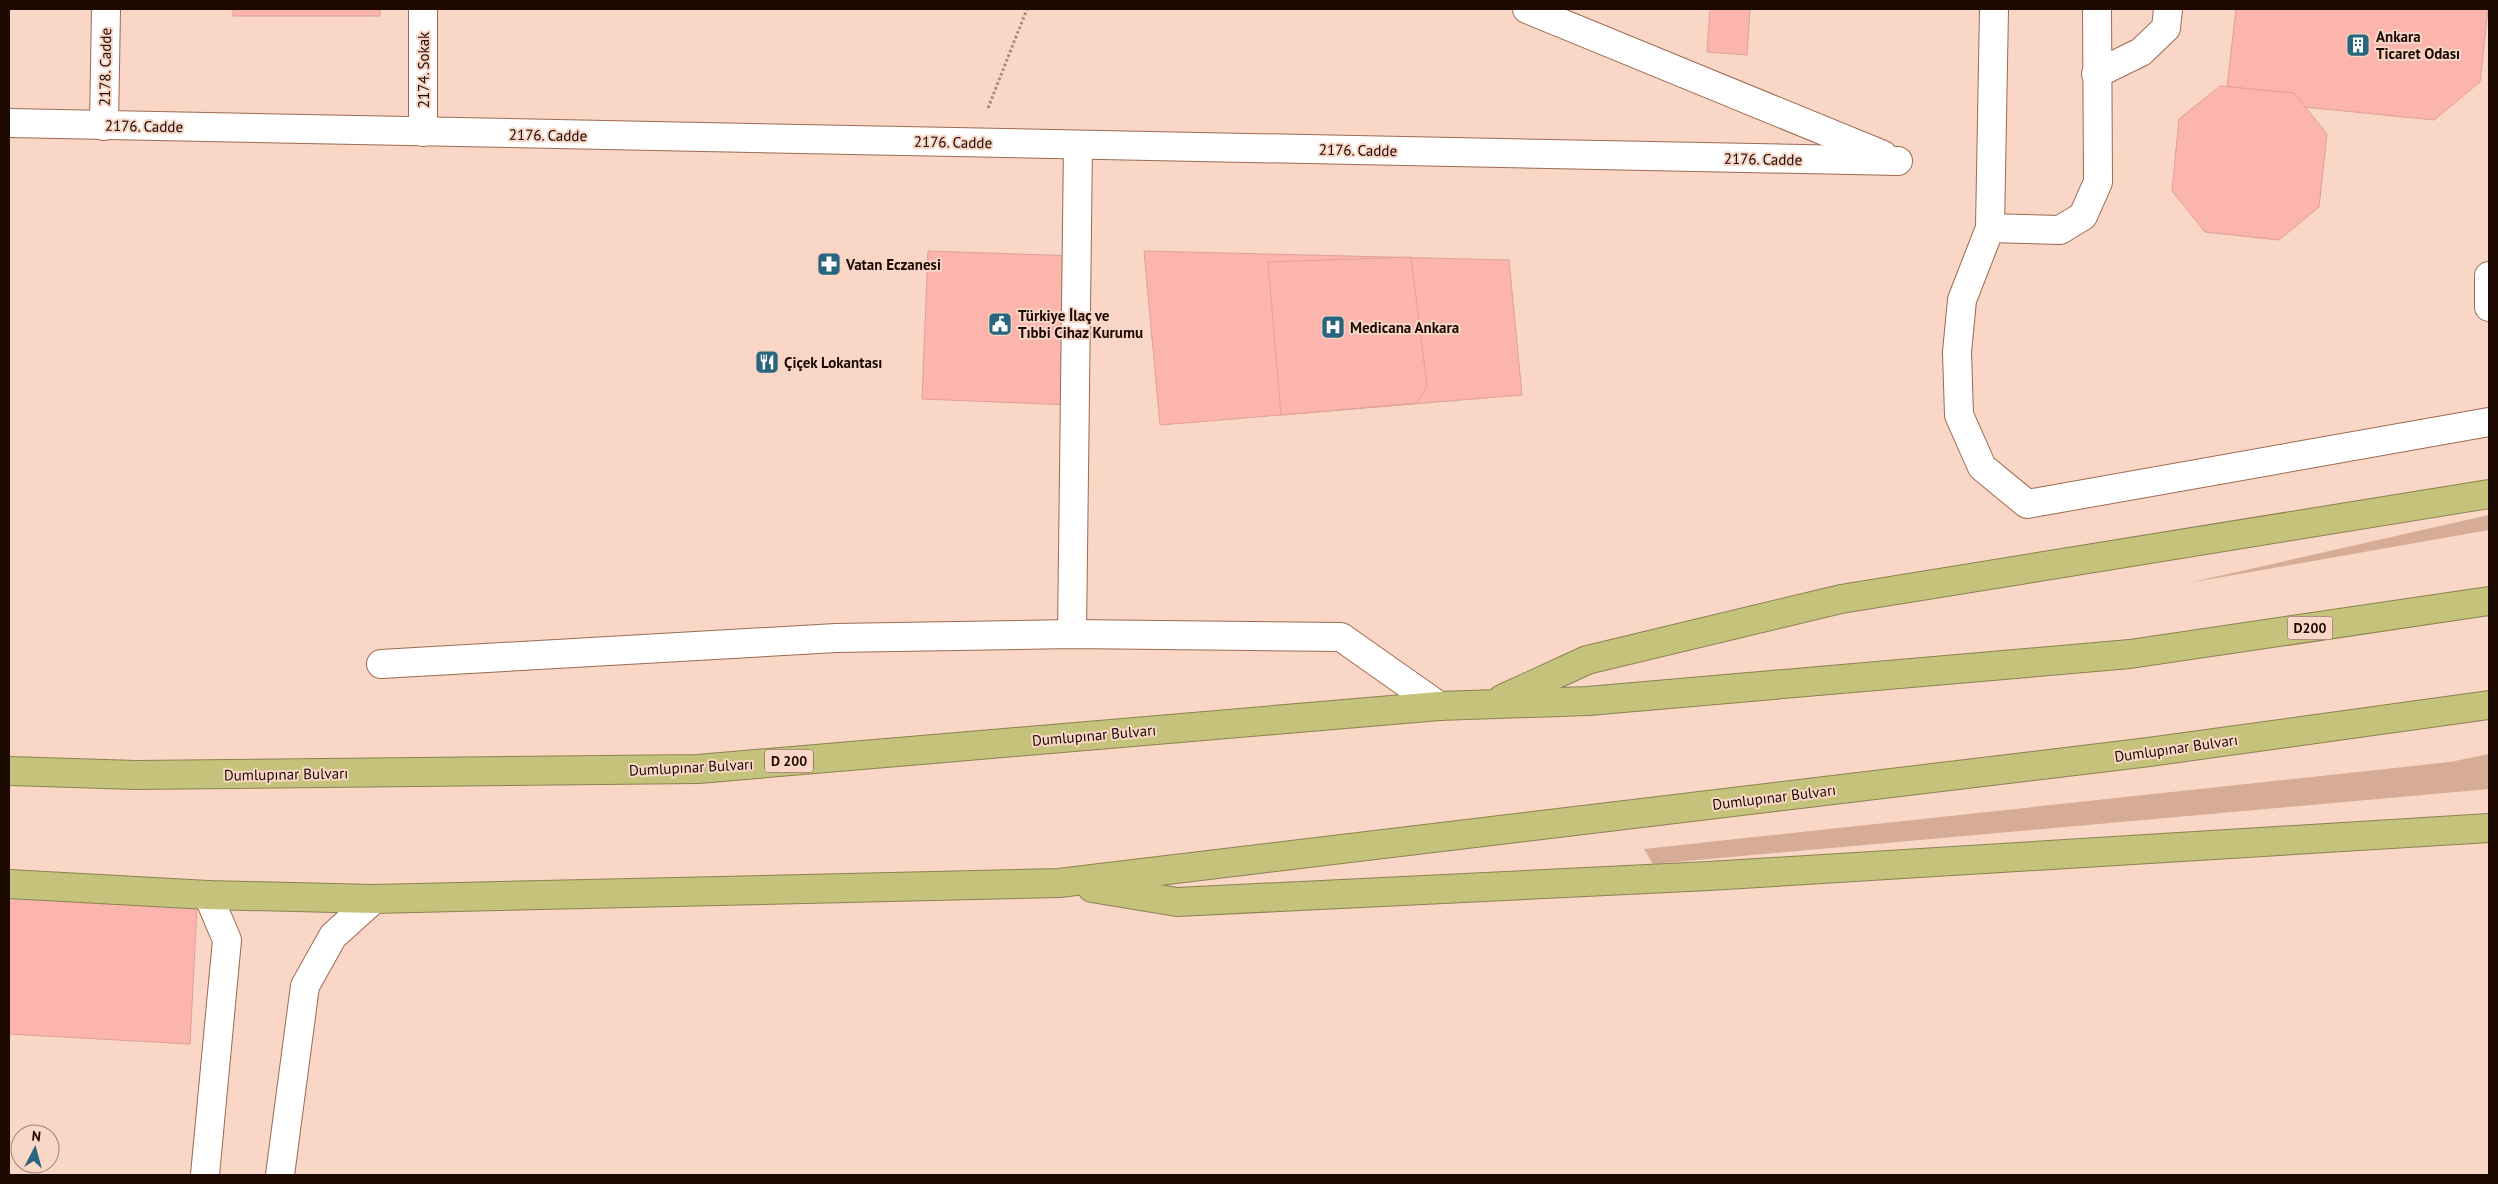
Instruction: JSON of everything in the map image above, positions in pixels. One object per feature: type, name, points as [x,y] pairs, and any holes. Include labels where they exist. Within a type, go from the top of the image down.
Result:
[{"type":"highway","name":"Dumlupınar Bulvarı","points":[[1490,704],[1587,660],[1841,599],[2489,494]]},
{"type":"highway","name":"Dumlupınar Bulvarı","points":[[9,771],[136,775],[698,769],[1439,706],[1598,700],[2130,654],[2489,601]]},
{"type":"highway","name":"Dumlupınar Bulvarı","points":[[9,884],[208,895],[374,898],[1059,883],[2149,752],[2489,704]]},
{"type":"highway","name":"Dumlupınar Bulvarı","points":[[1059,883],[1176,902],[1709,876],[2489,828]]},
{"type":"street","name":"2178. Cadde","points":[[104,126],[106,9]]},
{"type":"street","name":"2174. Sokak","points":[[423,9],[423,132]]},
{"type":"street","name":"2176. Cadde","points":[[9,124],[1898,161],[1527,9]]},
{"type":"street","points":[[1994,9],[1990,228],[1962,300],[1957,352],[1959,415],[1982,467],[2027,504],[2489,422]]},
{"type":"street","points":[[1990,228],[2060,230],[2083,216],[2098,182],[2097,9]]},
{"type":"street","points":[[2096,74],[2141,52],[2166,28],[2168,9]]},
{"type":"street","points":[[1072,634],[1078,145]]},
{"type":"street","points":[[2489,276],[2489,307]]},
{"type":"street","points":[[381,664],[836,638],[1072,634],[1341,637],[1439,706]]},
{"type":"street","points":[[205,1175],[227,940],[208,895]]},
{"type":"street","points":[[280,1175],[305,986],[333,936],[374,898]]},
{"type":"path","points":[[975,143],[1027,9]]},
{"type":"shaded area","points":[[2489,515],[2489,530],[2188,583]]},
{"type":"shaded area","points":[[2489,754],[2489,789],[1653,864],[1644,849],[2450,762]]},
{"type":"building","points":[[233,9],[380,9],[380,16],[233,16]]},
{"type":"building","points":[[1710,9],[1750,9],[1747,55],[1707,52]]},
{"type":"building","name":"Ankara Ticaret Odası","points":[[2236,9],[2488,9],[2480,82],[2434,120],[2304,107],[2294,93],[2227,87]]},
{"type":"building","points":[[2220,86],[2294,93],[2327,134],[2319,207],[2279,240],[2205,232],[2172,191],[2179,119]]},
{"type":"building","points":[[928,251],[1077,256],[1071,405],[922,399]]},
{"type":"building","name":"Medicana Ankara","points":[[1144,251],[1509,260],[1522,395],[1160,425]]},
{"type":"building","points":[[1411,257],[1427,386],[1417,403],[1281,415],[1268,262]]},
{"type":"building","points":[[9,897],[197,908],[190,1044],[9,1034]]},
{"type":"place","name":"Ankara Ticaret Odası","points":[[2358,45]]},
{"type":"place","name":"Vatan Eczanesi","points":[[829,264]]},
{"type":"place","name":"Türkiye İlaç ve Tıbbi Cihaz Kurumu","points":[[1000,324]]},
{"type":"place","name":"Medicana Ankara","points":[[1333,327]]},
{"type":"place","name":"Çiçek Lokantası","points":[[767,362]]}]
